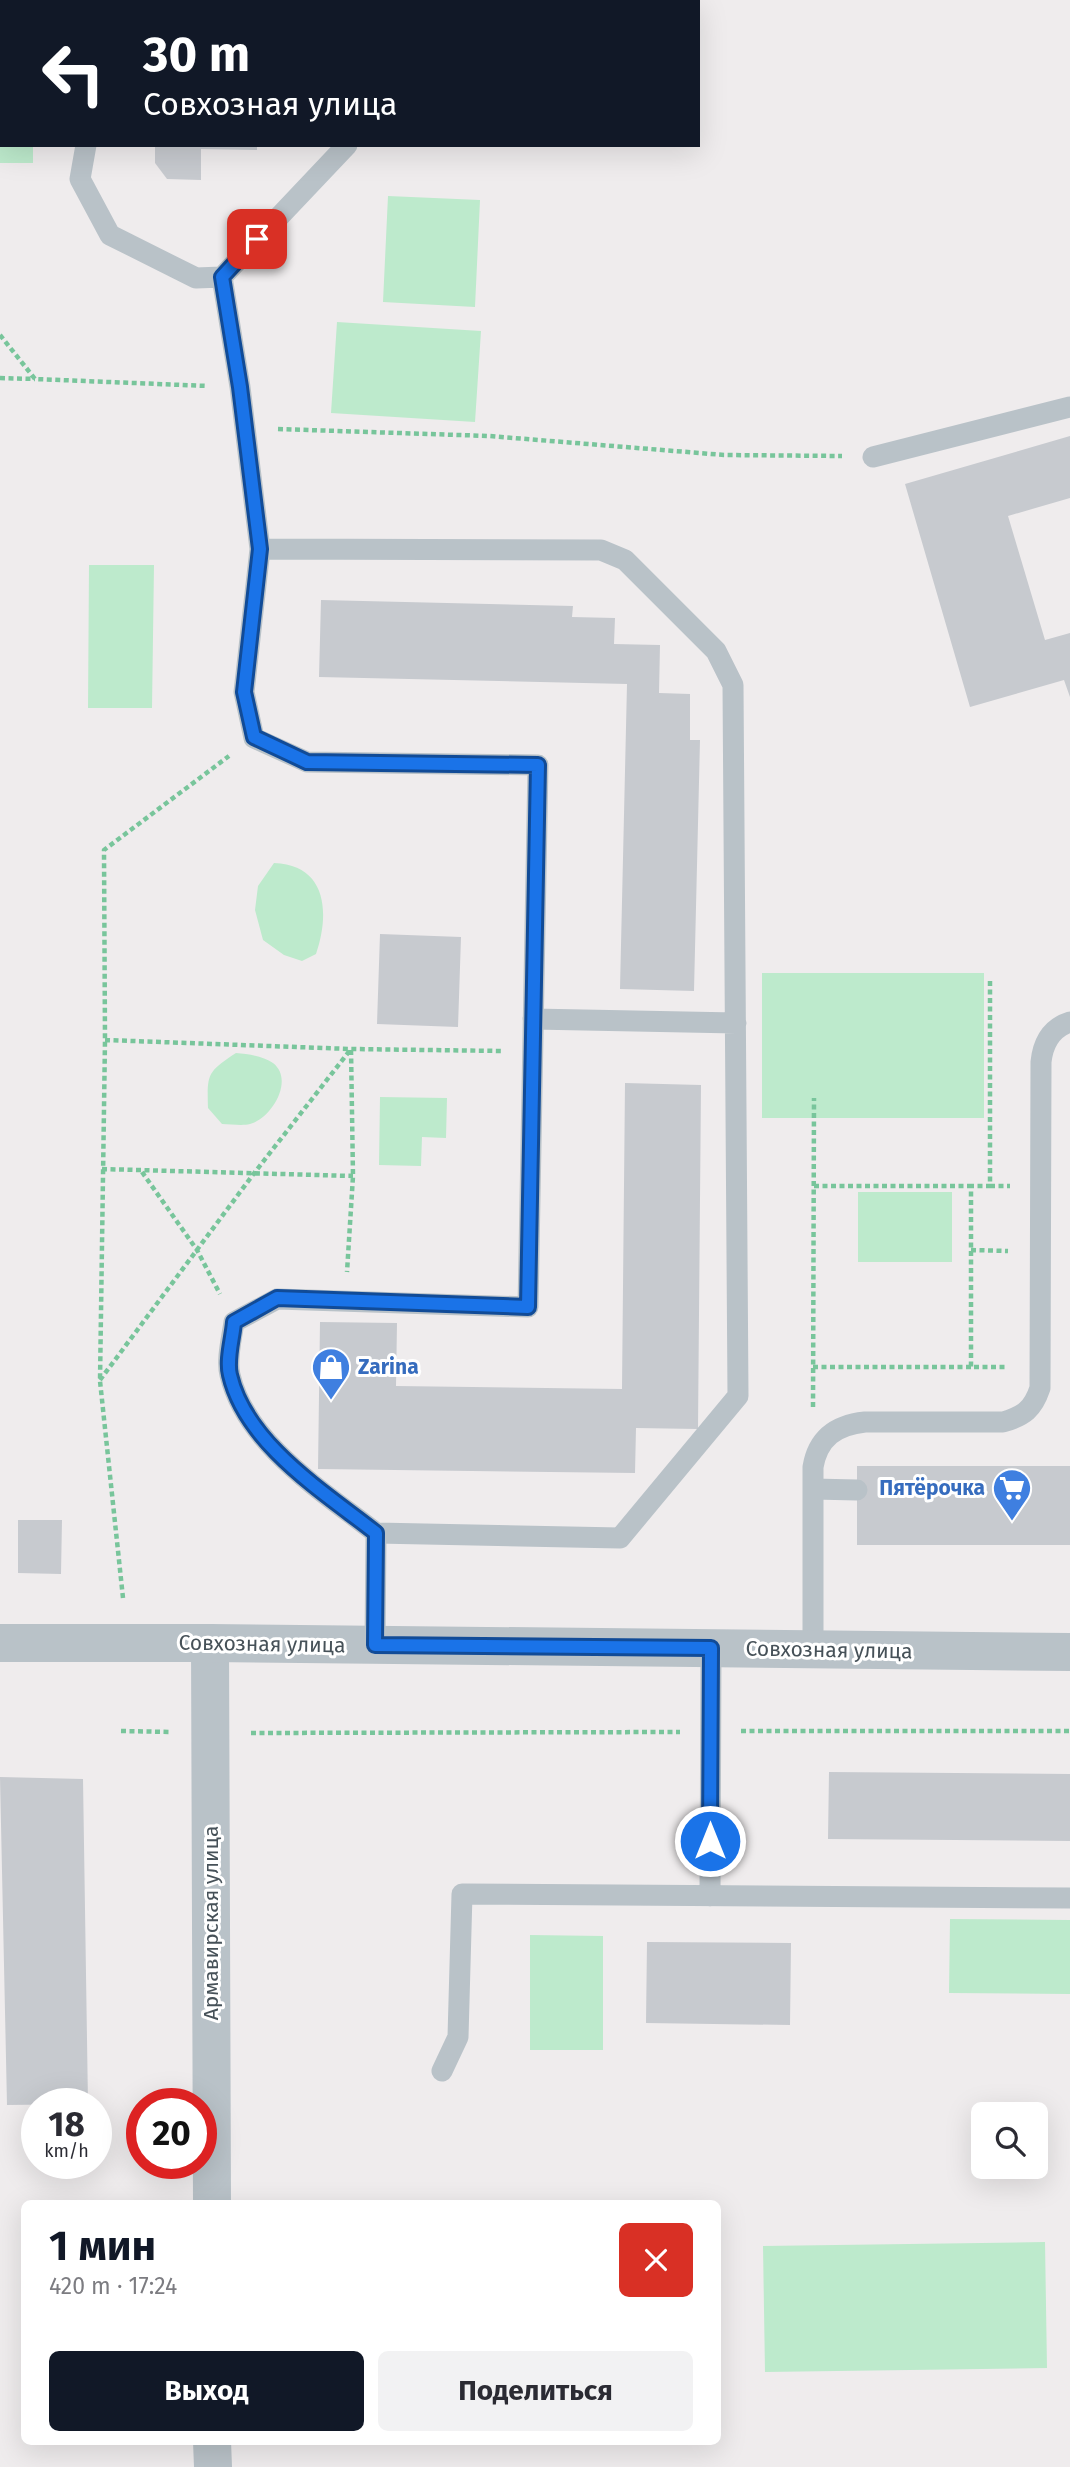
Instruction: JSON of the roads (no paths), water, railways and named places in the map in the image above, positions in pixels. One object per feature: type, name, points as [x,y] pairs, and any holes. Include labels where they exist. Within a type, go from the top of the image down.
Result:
[{"type":"street","name":"Совхозная улица","points":[[0,1643],[1070,1652]]},
{"type":"street","name":"Армавирская улица","points":[[210,1643],[212,2200]]},
{"type":"street","points":[[212,2445],[213,2467]]},
{"type":"lane","points":[[86,147],[80,179],[110,235],[196,278],[222,277],[345,147]]},
{"type":"lane","points":[[222,277],[240,387],[260,549],[244,692],[254,737],[307,762],[538,765],[528,1307],[277,1298],[234,1322],[229,1373],[244,1413],[276,1452],[376,1533],[620,1538],[738,1396],[733,685],[716,651],[625,561],[601,550],[260,549]]},
{"type":"lane","points":[[873,457],[1070,407]]},
{"type":"lane","points":[[533,1019],[736,1023]]},
{"type":"lane","points":[[813,1649],[813,1467],[820,1446],[827,1436],[850,1423],[1003,1422],[1020,1417],[1036,1402],[1040,1388],[1042,1050],[1056,1028],[1070,1021]]},
{"type":"lane","points":[[813,1489],[856,1490]]},
{"type":"lane","points":[[375,1645],[376,1533]]},
{"type":"lane","points":[[710,1896],[711,1648]]},
{"type":"lane","points":[[442,2071],[458,2037],[462,1894],[1070,1898]]},
{"type":"place","name":"Zarina","points":[[331,1401]]},
{"type":"place","name":"Пятёрочка","points":[[1012,1522]]}]
